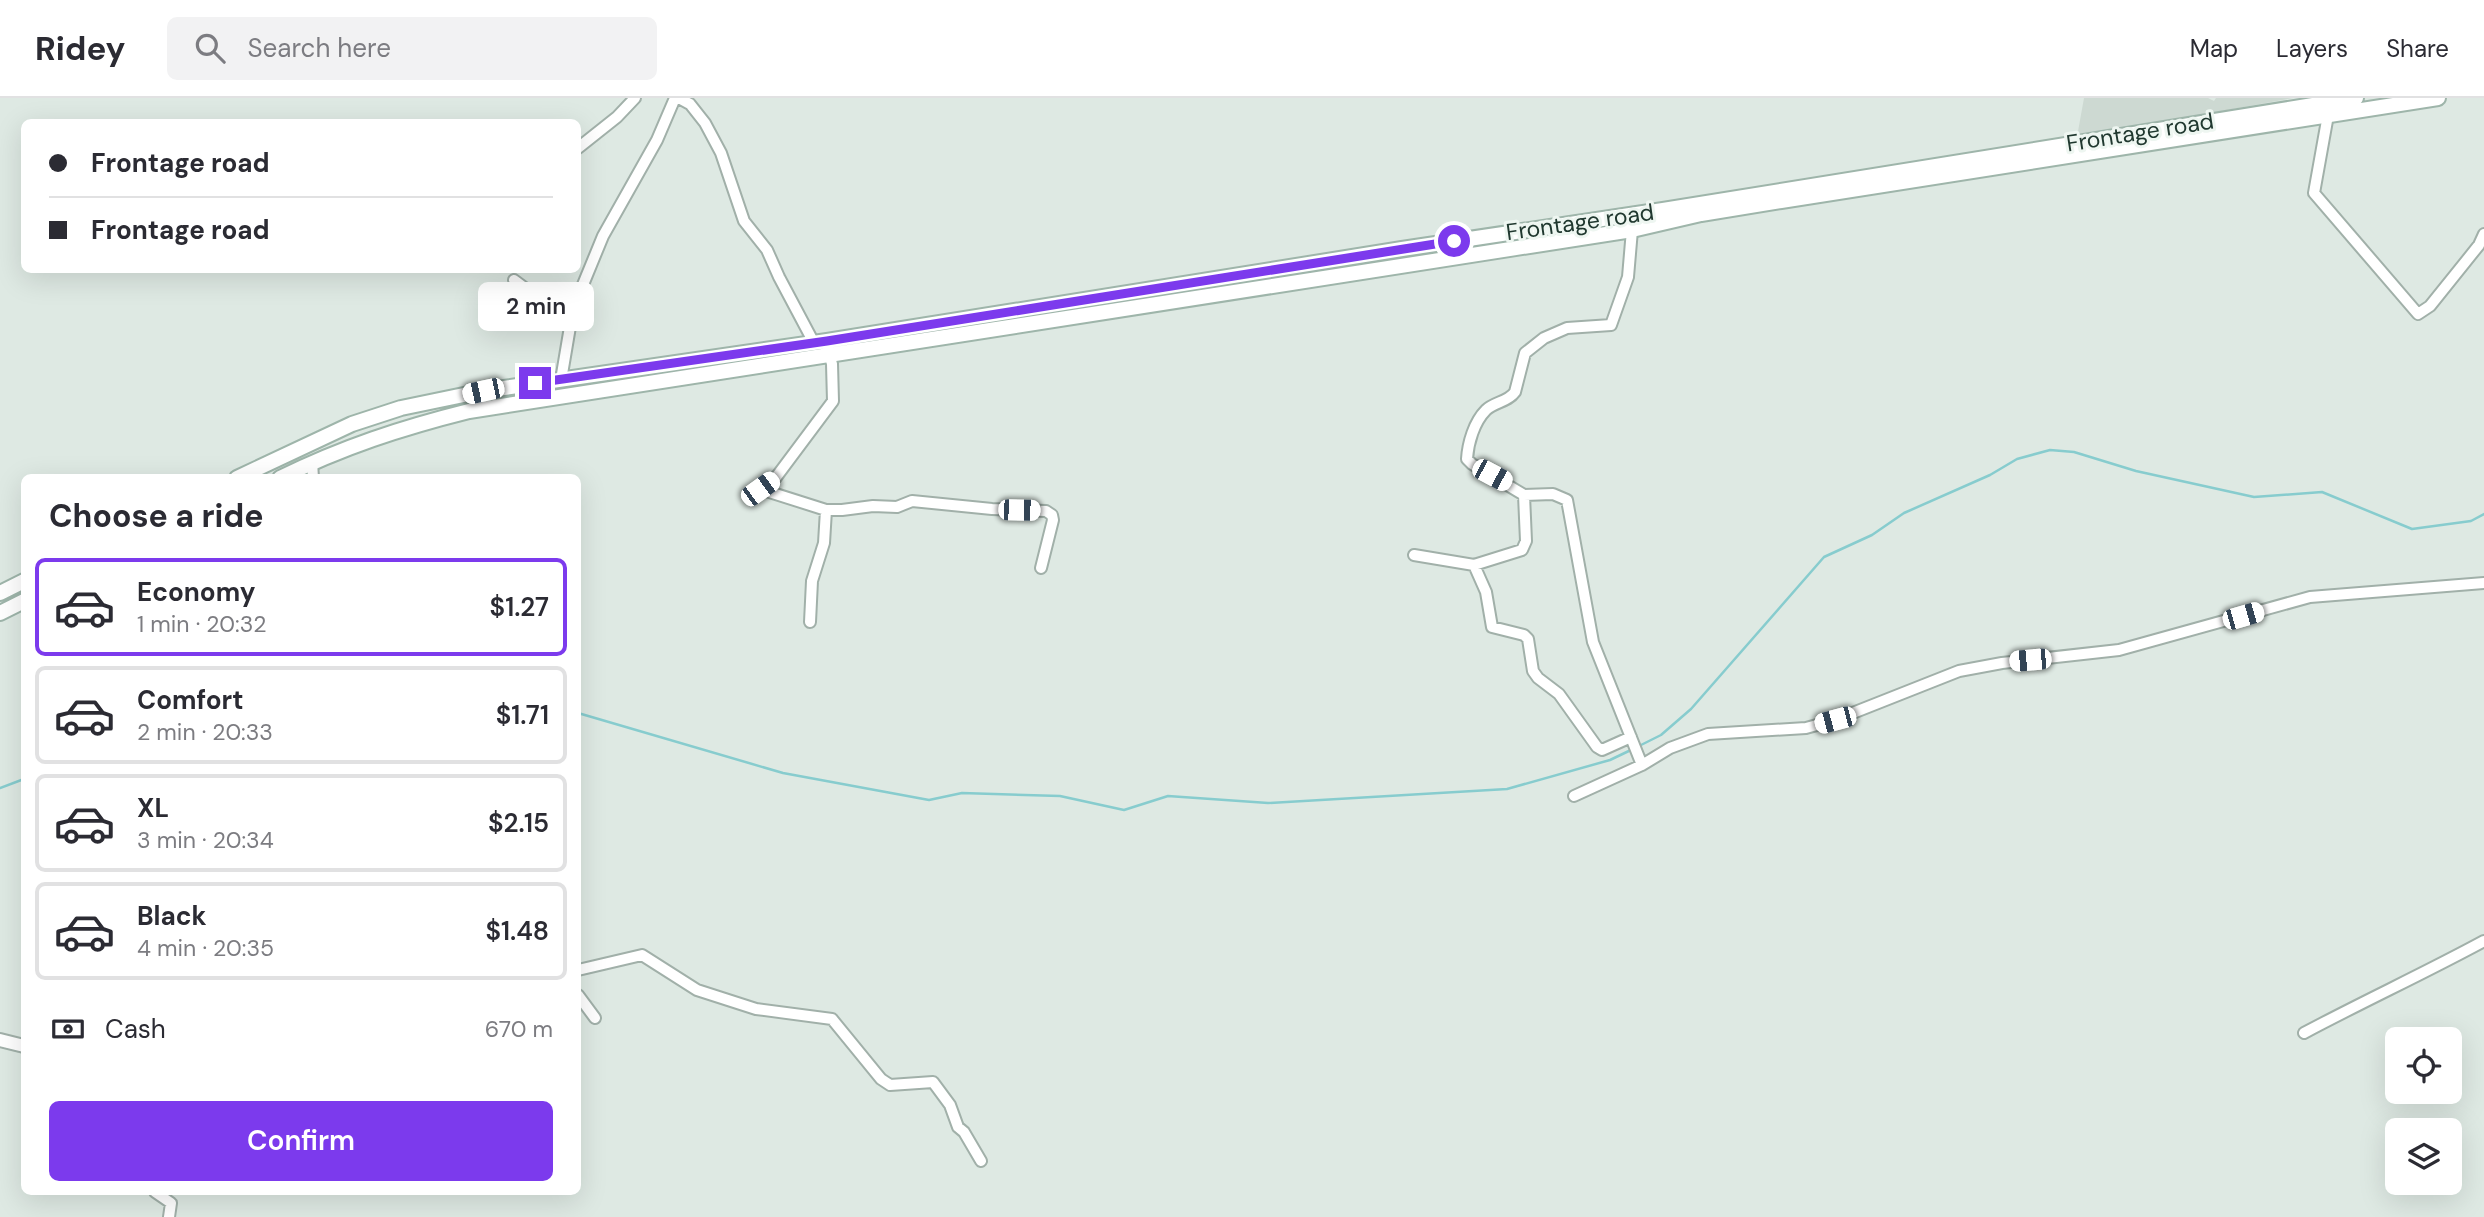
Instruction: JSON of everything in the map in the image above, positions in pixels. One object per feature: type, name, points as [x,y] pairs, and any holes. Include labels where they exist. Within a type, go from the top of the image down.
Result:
[{"type":"main road","name":"Frontage road","points":[[245,474],[330,434],[401,408],[483,391],[823,347],[1402,248],[1663,210],[2356,98]]},
{"type":"main road","points":[[288,474],[337,451],[399,429],[469,411],[735,368],[823,347],[1632,230],[1701,214],[2438,98]]},
{"type":"main road","points":[[330,434],[337,451]]},
{"type":"main road","points":[[0,593],[21,582]]},
{"type":"main road","points":[[0,613],[21,602]]},
{"type":"street","points":[[581,146],[617,117],[635,98]]},
{"type":"street","points":[[561,380],[573,309],[603,236],[657,140],[677,98],[690,104],[705,123],[721,153],[744,221],[767,250],[779,278],[832,365],[833,401],[774,480],[760,489],[825,510],[897,507],[912,502],[1046,511],[1051,513],[1053,520],[1041,568]]},
{"type":"street","points":[[2328,116],[2314,193],[2418,314],[2430,306],[2479,245],[2484,234]]},
{"type":"street","points":[[1632,230],[1628,277],[1611,325],[1567,328],[1544,338],[1525,353],[1515,392],[1511,397],[1486,410],[1468,444],[1467,459],[1524,495],[1553,494],[1567,500],[1593,642],[1641,761]]},
{"type":"street","points":[[514,280],[545,303],[573,309]]},
{"type":"street","points":[[312,462],[313,474]]},
{"type":"street","points":[[1414,555],[1474,565],[1522,550],[1526,541],[1524,495]]},
{"type":"street","points":[[810,622],[812,581],[824,543],[825,510]]},
{"type":"street","points":[[1474,565],[1486,592],[1492,627],[1524,635],[1528,639],[1533,671],[1559,694],[1597,747],[1601,750],[1632,739]]},
{"type":"street","points":[[1573,796],[1641,761],[1708,734],[1806,728],[1835,720],[1959,671],[2002,663],[2119,650],[2310,597],[2484,583]]},
{"type":"street","points":[[2304,1033],[2484,941]]},
{"type":"street","points":[[581,969],[642,955],[696,990],[756,1009],[832,1019],[881,1079],[890,1085],[933,1082],[950,1105],[958,1127],[964,1132],[981,1161]]},
{"type":"street","points":[[581,999],[595,1018]]},
{"type":"street","points":[[0,1040],[21,1045]]},
{"type":"street","points":[[159,1195],[171,1203],[169,1217]]},
{"type":"shaded area","points":[[2084,98],[2208,98],[2214,101],[2216,98],[2293,98],[2077,137]]},
{"type":"waterway","points":[[1639,746],[1661,735],[1691,709],[1824,557],[1872,535],[1904,513],[1990,475],[2017,459],[2050,450],[2074,452],[2136,471],[2254,497],[2322,492],[2412,529],[2471,521],[2484,514]]},
{"type":"waterway","points":[[581,714],[783,773],[929,800],[962,793],[1060,796],[1124,810],[1168,796],[1268,803],[1507,789],[1610,760],[1633,749]]},
{"type":"waterway","points":[[0,788],[21,780]]},
{"type":"route","points":[[535,383],[827,341],[1454,241]]}]
